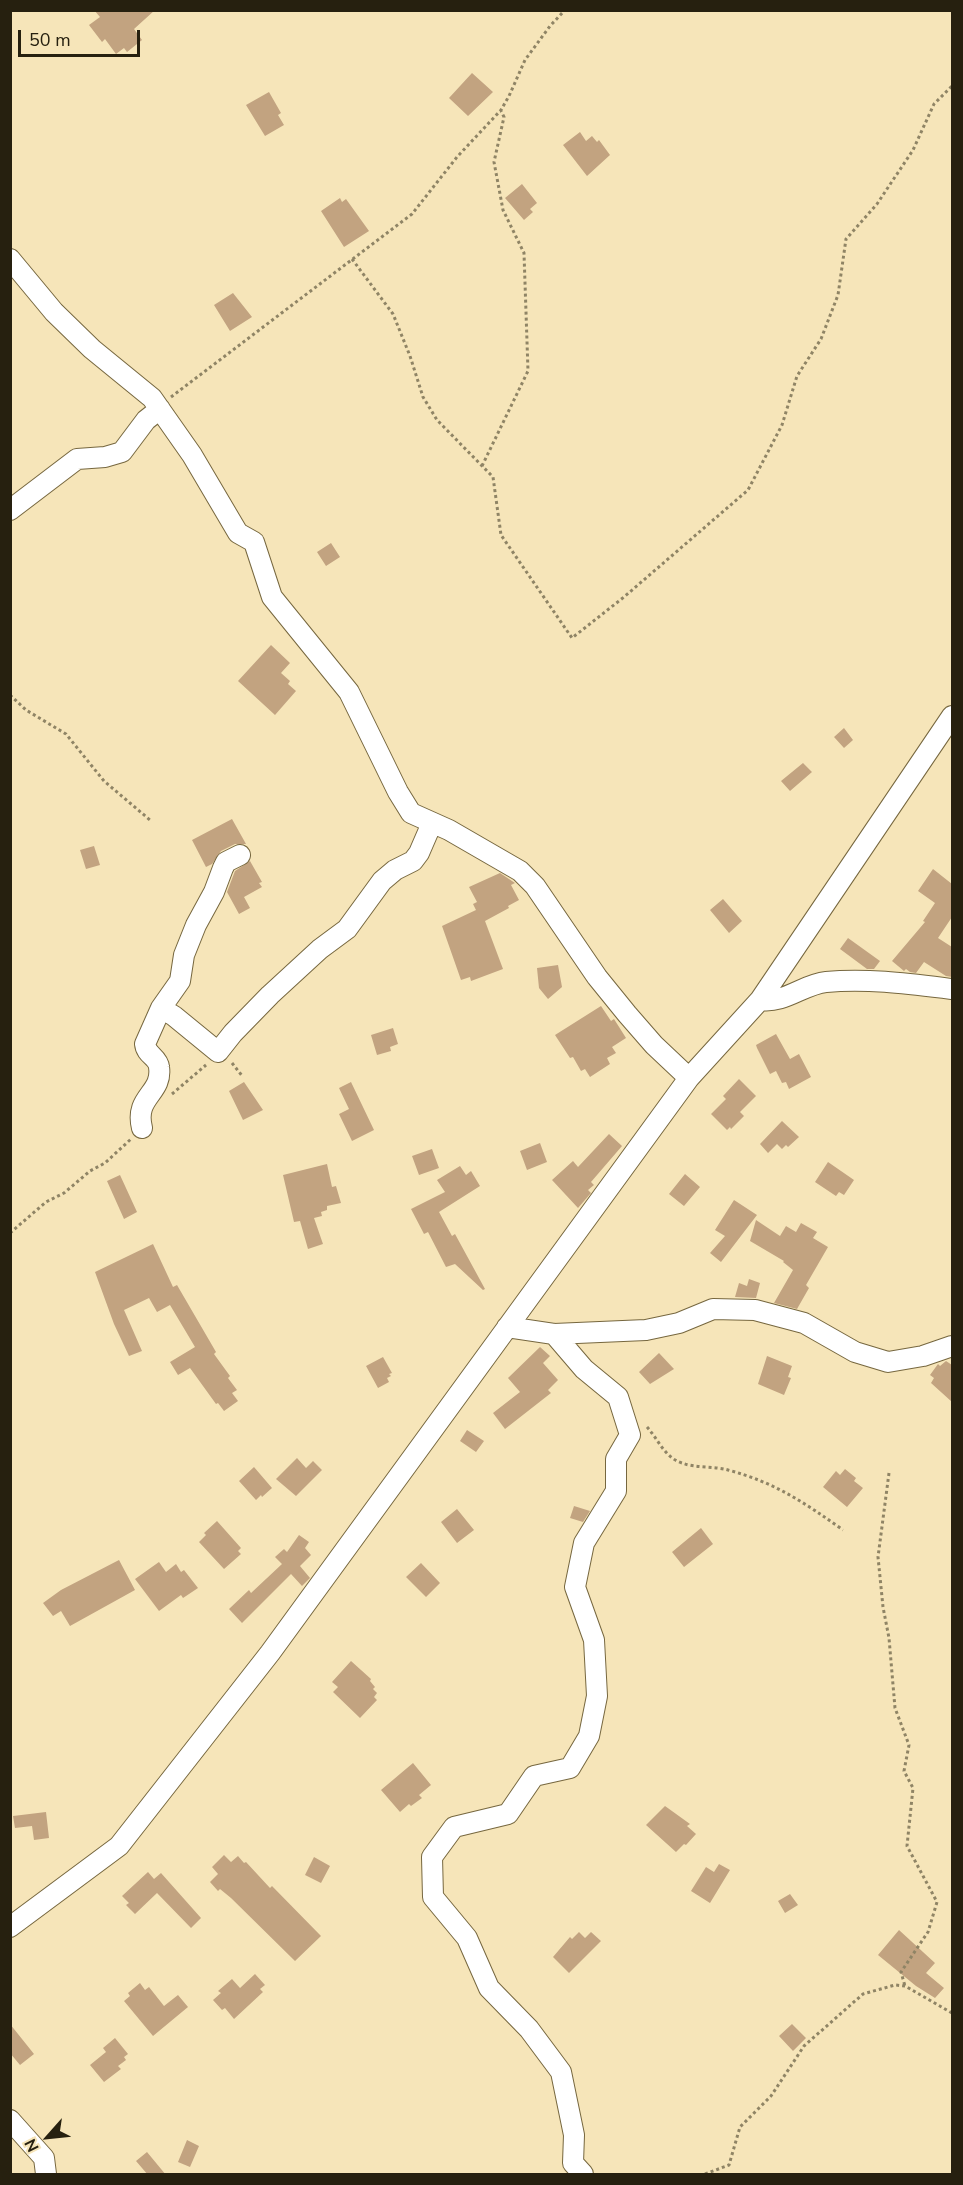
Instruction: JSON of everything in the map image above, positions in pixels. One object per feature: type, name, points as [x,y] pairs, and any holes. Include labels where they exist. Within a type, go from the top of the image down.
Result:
[{"type":"street","points":[[10,259],[54,312],[92,349],[152,398],[160,409],[192,455],[238,533],[254,542],[272,597],[349,692],[398,792],[411,813],[520,871],[536,886],[597,976],[627,1014],[689,1078]]},
{"type":"street","points":[[10,510],[77,459],[105,457],[122,452],[146,420],[160,409]]},
{"type":"street","points":[[10,1927],[118,1846],[270,1653],[689,1078],[760,1000],[952,716]]},
{"type":"street","points":[[161,1008],[218,1052],[232,1033],[264,1001],[320,949],[347,929],[382,881],[395,870],[413,861],[432,823]]},
{"type":"street","points":[[142,1128],[141,1107],[158,1084],[159,1073],[158,1062],[147,1052],[145,1044],[161,1008],[180,981],[184,955],[196,926],[206,911],[226,862],[240,855]]},
{"type":"street","points":[[760,1000],[770,1002],[824,982],[877,981],[952,988]]},
{"type":"street","points":[[507,1326],[554,1334],[646,1330],[679,1323],[713,1309],[755,1310],[804,1323],[855,1352],[888,1362],[923,1356],[952,1346]]},
{"type":"street","points":[[554,1334],[584,1368],[618,1397],[630,1435],[616,1459],[616,1491],[584,1543],[575,1587],[594,1640],[597,1696],[589,1736],[570,1768],[534,1776],[508,1814],[454,1827],[432,1857],[433,1897],[467,1938],[489,1988],[529,2030],[561,2072],[574,2135],[573,2163],[583,2175]]},
{"type":"street","points":[[10,2120],[44,2158],[46,2175]]},
{"type":"path","points":[[160,409],[174,393],[412,214],[457,158],[501,110],[525,60],[565,10]]},
{"type":"path","points":[[352,259],[393,314],[423,397],[437,420],[494,477],[501,535],[572,638],[624,597],[748,490],[782,425],[796,376],[821,339],[838,295],[846,239],[877,204],[913,150],[934,104],[952,86]]},
{"type":"path","points":[[482,466],[528,371],[524,253],[503,210],[494,162],[504,117],[501,110]]},
{"type":"path","points":[[10,695],[26,710],[66,734],[104,781],[150,820]]},
{"type":"path","points":[[622,1412],[648,1428],[666,1453],[681,1463],[729,1470],[760,1481],[799,1498],[843,1530]]},
{"type":"path","points":[[889,1473],[878,1557],[889,1638],[895,1708],[909,1745],[904,1771],[913,1788],[907,1846],[937,1902],[928,1932],[902,1972],[905,1986]]},
{"type":"path","points":[[705,2175],[729,2165],[740,2127],[771,2096],[804,2046],[863,1994],[895,1985],[905,1986],[952,2013]]},
{"type":"building","points":[[94,10],[155,10],[134,29],[142,40],[127,52],[124,48],[116,54],[105,39],[102,42],[89,25],[100,17]]},
{"type":"building","points":[[472,73],[493,92],[468,116],[449,98]]},
{"type":"building","points":[[269,92],[281,113],[278,115],[284,125],[265,136],[246,105]]},
{"type":"building","points":[[580,132],[586,141],[592,136],[597,142],[599,140],[610,155],[587,176],[563,145]]},
{"type":"building","points":[[522,184],[537,203],[530,209],[533,212],[524,220],[505,198]]},
{"type":"building","points":[[340,198],[342,202],[346,199],[369,231],[344,247],[321,211]]},
{"type":"building","points":[[233,293],[252,317],[230,331],[214,305]]},
{"type":"building","points":[[331,543],[340,557],[326,566],[317,552]]},
{"type":"building","points":[[271,645],[290,663],[281,673],[296,691],[275,715],[238,681]]},
{"type":"building","points":[[844,728],[853,740],[844,748],[834,737]]},
{"type":"building","points":[[803,763],[812,772],[790,791],[781,781]]},
{"type":"building","points":[[232,819],[246,844],[235,844],[221,851],[212,864],[206,867],[192,840]]},
{"type":"building","points":[[94,846],[100,865],[86,869],[80,850]]},
{"type":"building","points":[[250,861],[262,882],[259,883],[262,887],[244,897],[250,908],[239,914],[227,892],[235,871]]},
{"type":"building","points":[[933,869],[952,884],[952,917],[938,938],[952,947],[952,977],[946,976],[924,962],[916,973],[906,969],[904,971],[892,961],[925,922],[923,921],[935,903],[918,891]]},
{"type":"building","points":[[500,873],[515,883],[511,885],[519,900],[485,921],[503,969],[471,981],[470,977],[461,980],[442,926],[476,910],[473,904],[477,902],[469,887]]},
{"type":"building","points":[[723,899],[742,921],[729,933],[710,910]]},
{"type":"building","points":[[848,938],[880,961],[874,969],[867,969],[840,949]]},
{"type":"building","points":[[558,965],[562,987],[548,999],[539,988],[537,968]]},
{"type":"building","points":[[601,1006],[611,1021],[614,1019],[626,1038],[612,1047],[616,1053],[607,1058],[610,1064],[590,1077],[585,1069],[581,1071],[573,1057],[570,1058],[555,1035]]},
{"type":"building","points":[[393,1028],[398,1044],[390,1047],[391,1051],[377,1055],[371,1035]]},
{"type":"building","points":[[776,1034],[790,1059],[799,1054],[811,1077],[789,1089],[786,1082],[782,1083],[776,1071],[770,1074],[756,1045]]},
{"type":"building","points":[[739,1079],[756,1096],[740,1112],[744,1116],[727,1130],[711,1114],[726,1099],[723,1096]]},
{"type":"building","points":[[244,1082],[263,1110],[243,1120],[229,1091]]},
{"type":"building","points":[[351,1082],[374,1130],[352,1141],[339,1114],[349,1109],[339,1088]]},
{"type":"building","points":[[782,1121],[799,1137],[788,1147],[786,1145],[782,1149],[777,1144],[768,1153],[760,1144]]},
{"type":"building","points":[[609,1134],[622,1146],[591,1182],[594,1185],[588,1190],[591,1193],[578,1208],[552,1180],[573,1161],[578,1167]]},
{"type":"building","points":[[540,1143],[547,1162],[527,1170],[520,1151]]},
{"type":"building","points":[[432,1149],[439,1168],[419,1175],[412,1156]]},
{"type":"building","points":[[828,1162],[854,1180],[844,1195],[839,1192],[836,1196],[815,1182]]},
{"type":"building","points":[[327,1164],[332,1187],[336,1186],[341,1203],[327,1206],[327,1210],[321,1212],[322,1216],[314,1218],[323,1244],[308,1249],[300,1221],[294,1222],[283,1175]]},
{"type":"building","points":[[460,1166],[466,1175],[471,1171],[480,1186],[439,1212],[452,1236],[455,1234],[485,1289],[483,1290],[455,1264],[446,1267],[428,1232],[424,1234],[411,1209],[445,1192],[437,1180]]},
{"type":"building","points":[[685,1174],[700,1187],[684,1206],[669,1194]]},
{"type":"building","points":[[120,1175],[137,1212],[124,1219],[107,1181]]},
{"type":"building","points":[[734,1200],[757,1215],[721,1262],[710,1253],[725,1236],[715,1230]]},
{"type":"building","points":[[756,1220],[780,1236],[786,1226],[796,1232],[801,1223],[817,1232],[813,1238],[828,1247],[806,1285],[809,1288],[797,1309],[774,1303],[793,1270],[784,1261],[750,1241]]},
{"type":"building","points":[[153,1244],[173,1287],[177,1285],[216,1352],[214,1354],[237,1390],[232,1393],[238,1401],[224,1411],[218,1403],[216,1404],[190,1368],[178,1375],[170,1362],[195,1347],[170,1305],[157,1312],[149,1298],[124,1310],[142,1351],[129,1356],[114,1324],[95,1272]]},
{"type":"building","points":[[749,1279],[760,1283],[756,1298],[735,1297],[739,1283],[747,1286]]},
{"type":"building","points":[[540,1347],[550,1356],[543,1363],[558,1380],[548,1390],[551,1393],[505,1429],[493,1413],[520,1392],[508,1378]]},
{"type":"building","points":[[659,1353],[674,1369],[650,1384],[639,1372]]},
{"type":"building","points":[[767,1356],[792,1366],[788,1377],[791,1378],[784,1395],[758,1384]]},
{"type":"building","points":[[383,1357],[392,1373],[387,1378],[389,1382],[378,1388],[366,1366]]},
{"type":"building","points":[[946,1361],[952,1365],[952,1402],[931,1383],[934,1378],[930,1375],[938,1364],[940,1366]]},
{"type":"building","points":[[467,1430],[484,1441],[476,1452],[460,1441]]},
{"type":"building","points":[[297,1458],[306,1468],[313,1461],[322,1470],[296,1496],[276,1479]]},
{"type":"building","points":[[254,1467],[272,1488],[256,1500],[239,1481]]},
{"type":"building","points":[[845,1469],[863,1488],[847,1507],[823,1487],[836,1471],[840,1475]]},
{"type":"building","points":[[574,1506],[590,1511],[583,1522],[570,1518]]},
{"type":"building","points":[[457,1509],[474,1530],[457,1543],[441,1522]]},
{"type":"building","points":[[217,1521],[241,1548],[238,1551],[241,1554],[224,1569],[199,1542],[206,1535],[204,1533]]},
{"type":"building","points":[[701,1528],[713,1544],[684,1567],[672,1552]]},
{"type":"building","points":[[299,1535],[309,1542],[305,1548],[311,1555],[300,1566],[310,1578],[302,1586],[291,1574],[242,1623],[229,1609],[249,1590],[251,1593],[282,1564],[275,1557],[284,1549],[287,1552]]},
{"type":"building","points":[[119,1560],[135,1590],[70,1626],[61,1611],[53,1616],[43,1603],[61,1590]]},
{"type":"building","points":[[159,1562],[166,1572],[176,1564],[181,1572],[184,1570],[198,1588],[183,1598],[181,1595],[159,1611],[135,1579]]},
{"type":"building","points":[[421,1563],[440,1583],[426,1597],[406,1577]]},
{"type":"building","points":[[351,1661],[371,1679],[375,1687],[373,1689],[377,1693],[374,1697],[377,1700],[360,1718],[333,1692],[338,1687],[332,1682]]},
{"type":"building","points":[[413,1763],[431,1785],[419,1795],[422,1798],[411,1806],[409,1804],[400,1812],[381,1790]]},
{"type":"building","points":[[665,1806],[690,1824],[687,1826],[696,1834],[676,1852],[646,1825]]},
{"type":"building","points":[[46,1812],[49,1838],[34,1840],[32,1826],[15,1828],[13,1816]]},
{"type":"building","points":[[224,1855],[231,1862],[238,1856],[244,1863],[246,1862],[321,1936],[295,1961],[231,1898],[220,1889],[218,1891],[210,1882],[218,1874],[212,1867]]},
{"type":"building","points":[[314,1857],[330,1866],[321,1883],[305,1875]]},
{"type":"building","points":[[719,1864],[730,1870],[710,1903],[691,1891],[706,1867],[714,1872]]},
{"type":"building","points":[[148,1872],[154,1879],[161,1873],[201,1918],[191,1928],[157,1893],[135,1914],[126,1905],[129,1903],[122,1896]]},
{"type":"building","points":[[790,1894],[798,1905],[785,1913],[778,1901]]},
{"type":"building","points":[[899,1930],[935,1963],[926,1973],[944,1988],[935,1998],[916,1986],[878,1955]]},
{"type":"building","points":[[579,1932],[585,1938],[591,1932],[601,1941],[569,1973],[553,1957],[570,1937],[572,1939]]},
{"type":"building","points":[[255,1974],[265,1985],[260,1989],[263,1992],[234,2019],[225,2008],[222,2010],[213,2000],[221,1993],[218,1991],[232,1979],[240,1988]]},
{"type":"building","points":[[140,1983],[145,1990],[149,1987],[164,2006],[178,1995],[188,2007],[153,2036],[124,2001],[130,1996],[128,1993]]},
{"type":"building","points":[[10,2024],[34,2054],[20,2065],[10,2053]]},
{"type":"building","points":[[792,2024],[806,2038],[793,2051],[779,2036]]},
{"type":"building","points":[[115,2038],[128,2054],[124,2057],[126,2060],[118,2066],[121,2069],[104,2082],[90,2065],[106,2052],[103,2048]]},
{"type":"building","points":[[187,2140],[199,2146],[190,2167],[178,2162]]},
{"type":"building","points":[[147,2152],[166,2175],[148,2175],[136,2161]]}]
